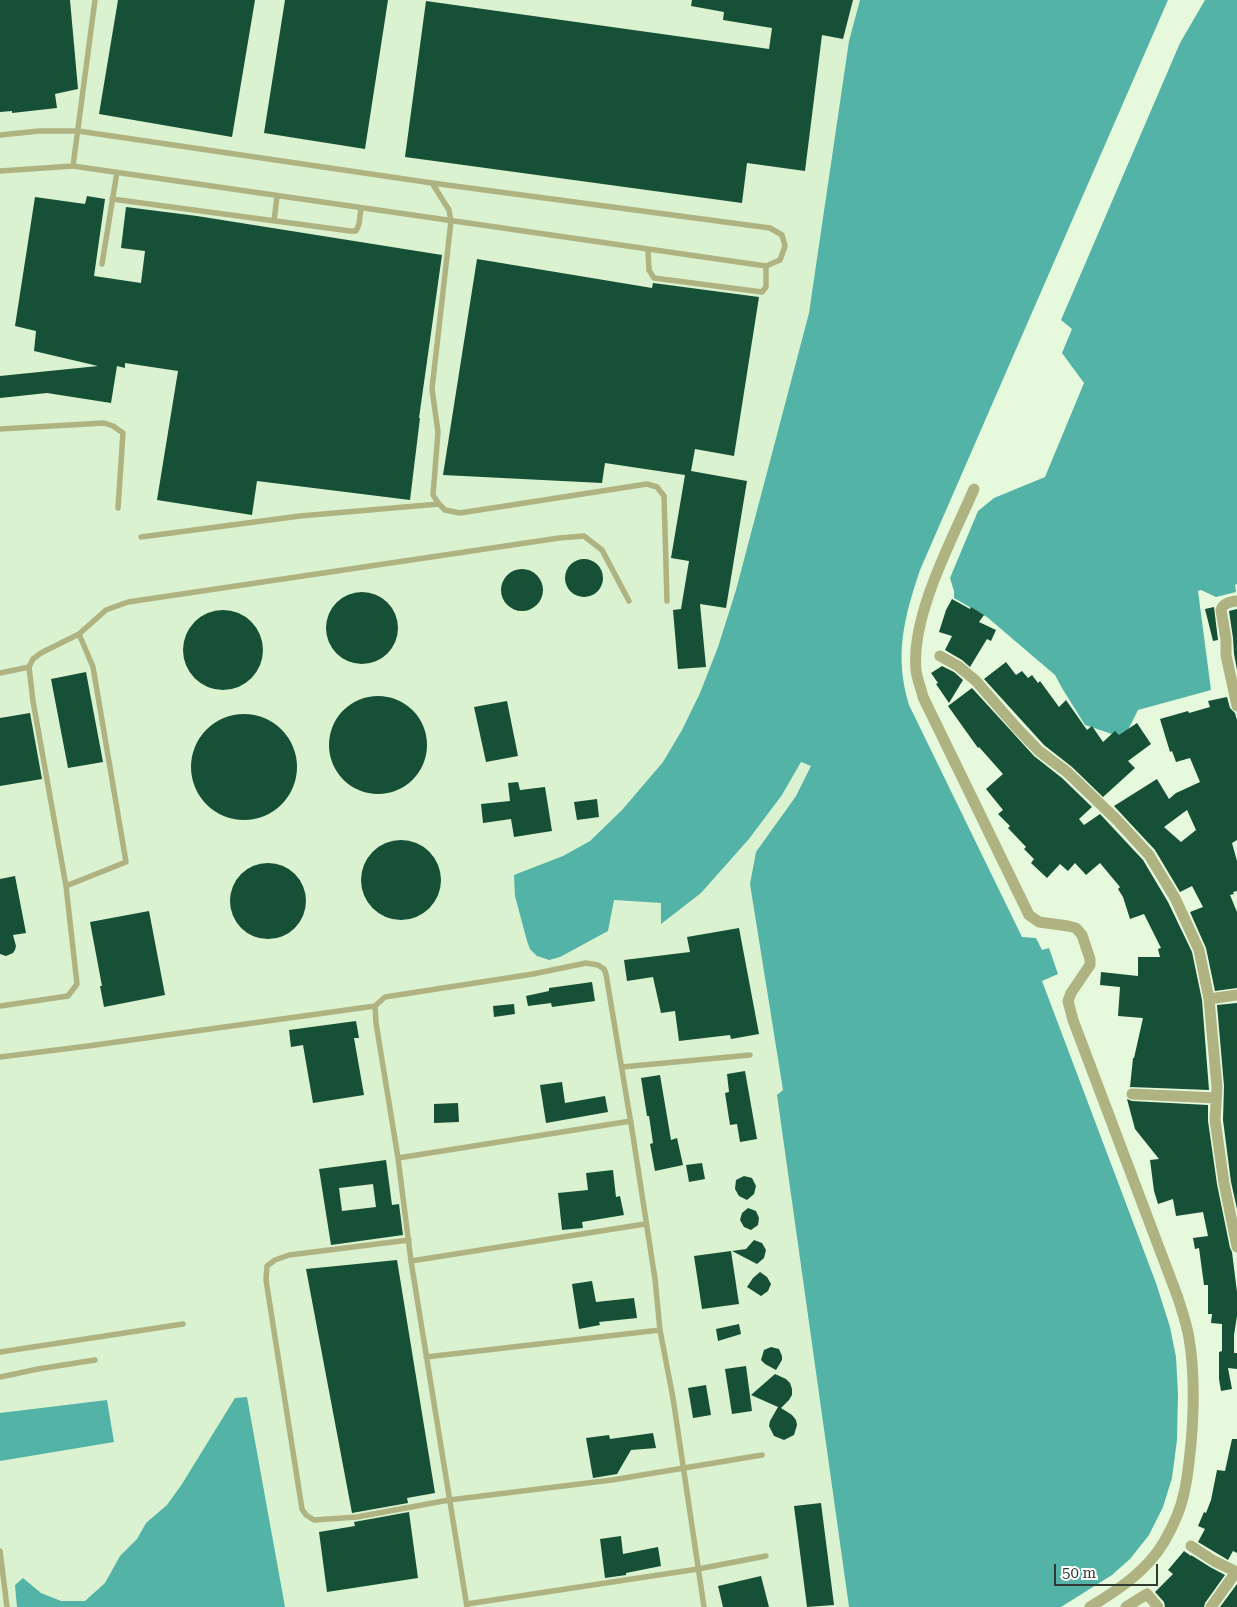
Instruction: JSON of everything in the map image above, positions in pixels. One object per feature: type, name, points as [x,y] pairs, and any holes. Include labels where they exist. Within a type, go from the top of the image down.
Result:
[{"type":"street","points":[[974,488],[930,589],[916,646],[916,671],[923,697],[1029,915],[1039,922],[1076,928],[1082,935],[1090,959],[1090,965],[1071,993],[1068,1001],[1073,1020],[1178,1298],[1189,1336],[1194,1372],[1194,1414],[1189,1466],[1184,1494],[1177,1515],[1164,1542],[1150,1560],[1128,1582],[1090,1607]]},
{"type":"street","points":[[1237,601],[1222,606],[1221,610],[1226,639],[1226,655],[1235,689],[1237,706]]},
{"type":"street","points":[[940,656],[958,666],[976,681],[1039,751],[1067,772],[1098,800],[1149,855],[1175,898],[1199,950],[1210,999],[1215,1049],[1215,1120],[1224,1183],[1235,1222],[1237,1246]]},
{"type":"street","points":[[1210,999],[1237,995]]},
{"type":"street","points":[[1132,1094],[1216,1098]]},
{"type":"street","points":[[1191,1546],[1236,1572],[1211,1607]]},
{"type":"street","points":[[1126,1607],[1147,1594],[1158,1607]]},
{"type":"lane","points":[[72,166],[95,0]]},
{"type":"lane","points":[[0,136],[39,131],[78,131],[432,184],[770,228],[782,235],[785,246],[780,260],[766,266],[72,166],[0,171]]},
{"type":"lane","points":[[102,264],[117,172]]},
{"type":"lane","points":[[432,184],[449,210],[451,221],[432,388],[438,432],[434,494],[439,504],[445,510],[460,513],[647,484],[657,487],[664,496],[667,601]]},
{"type":"lane","points":[[274,221],[278,196]]},
{"type":"lane","points":[[112,199],[356,231],[361,208]]},
{"type":"lane","points":[[648,250],[649,270],[654,278],[762,292],[766,287],[766,266]]},
{"type":"lane","points":[[0,429],[104,423],[113,426],[123,433],[118,508]]},
{"type":"lane","points":[[141,537],[300,516],[439,504]]},
{"type":"lane","points":[[0,1006],[68,996],[77,984],[66,886],[33,701],[29,667],[33,659],[41,652],[79,634],[106,610],[128,602],[559,538],[584,536],[602,550],[629,601]]},
{"type":"lane","points":[[66,886],[126,862],[93,667],[79,634]]},
{"type":"lane","points":[[0,673],[29,667]]},
{"type":"lane","points":[[0,1057],[375,1006],[385,997],[533,974],[586,963],[598,965],[604,969],[631,1121],[645,1224],[655,1279],[660,1330],[673,1398],[704,1607]]},
{"type":"lane","points":[[375,1006],[398,1158],[411,1261],[467,1606],[508,1597],[698,1569],[766,1556]]},
{"type":"lane","points":[[622,1067],[750,1055]]},
{"type":"lane","points":[[398,1158],[631,1121]]},
{"type":"lane","points":[[411,1261],[645,1224]]},
{"type":"lane","points":[[409,1240],[289,1255],[275,1260],[267,1266],[266,1280],[302,1509],[306,1515],[314,1520],[356,1517],[449,1500],[612,1480],[762,1455]]},
{"type":"lane","points":[[0,1352],[183,1324]]},
{"type":"lane","points":[[426,1357],[660,1330]]},
{"type":"lane","points":[[0,1377],[95,1360]]},
{"type":"lane","points":[[0,1550],[7,1607]]},
{"type":"shaded area","points":[[0,0],[860,0],[849,41],[809,313],[736,590],[718,647],[700,693],[682,730],[663,762],[622,810],[590,841],[563,856],[515,896],[530,949],[614,900],[662,903],[661,923],[701,893],[749,840],[782,795],[801,762],[811,766],[796,796],[782,814],[783,1091],[777,1096],[849,1607],[0,1607]]},
{"type":"water","points":[[860,0],[1168,0],[920,570],[909,604],[903,637],[902,670],[909,705],[1022,937],[1036,938],[1042,950],[1049,948],[1058,974],[1042,981],[1156,1283],[1170,1327],[1176,1357],[1178,1394],[1177,1440],[1172,1478],[1163,1507],[1149,1535],[1130,1559],[1112,1575],[1061,1607],[849,1607],[777,1095],[783,1090],[750,884],[756,852],[796,796],[811,766],[801,762],[782,795],[749,839],[701,893],[661,924],[661,903],[614,900],[608,931],[560,957],[549,960],[537,956],[530,949],[515,896],[514,875],[563,856],[590,841],[622,810],[663,762],[682,730],[700,693],[718,647],[736,590],[809,313],[849,41]]},
{"type":"water","points":[[1205,0],[1237,0],[1237,584],[1235,585],[1236,592],[1216,597],[1201,590],[1198,591],[1211,690],[1138,710],[1124,738],[1085,725],[1055,675],[987,617],[954,598],[950,578],[978,511],[994,498],[1045,477],[1084,383],[1062,353],[1072,329],[1061,320],[1180,43]]},
{"type":"water","points":[[247,1397],[285,1607],[17,1607],[15,1585],[23,1578],[41,1593],[61,1601],[85,1601],[105,1583],[120,1556],[137,1539],[146,1523],[167,1505],[182,1484],[235,1398]]},
{"type":"water","points":[[107,1400],[114,1442],[0,1461],[0,1413]]},
{"type":"building","points":[[0,0],[70,0],[78,89],[55,94],[57,108],[12,113],[12,111],[0,112]]},
{"type":"building","points":[[118,0],[255,0],[232,137],[99,114]]},
{"type":"building","points":[[285,0],[388,0],[365,149],[264,133]]},
{"type":"building","points":[[692,0],[853,0],[843,39],[822,35],[805,171],[747,163],[742,203],[405,157],[426,1],[769,49],[772,28],[723,20],[724,12],[691,6]]},
{"type":"building","points":[[87,196],[105,199],[94,276],[141,283],[145,251],[121,248],[126,207],[197,216],[442,255],[419,418],[410,500],[257,481],[252,515],[157,500],[178,371],[125,363],[125,368],[117,366],[111,403],[47,393],[0,398],[0,376],[98,366],[34,351],[36,331],[15,326],[35,197],[85,204]]},
{"type":"building","points":[[477,259],[652,288],[653,283],[759,297],[734,456],[695,449],[691,471],[747,481],[726,608],[700,604],[706,667],[678,669],[673,610],[681,609],[689,561],[671,558],[685,475],[605,463],[602,483],[443,475]]},
{"type":"building","points":[[584,559],[598,564],[603,578],[598,592],[584,597],[570,592],[565,578],[570,564]]},
{"type":"building","points":[[522,569],[537,575],[543,590],[537,605],[522,611],[507,605],[501,590],[507,575]]},
{"type":"building","points":[[362,592],[382,598],[392,608],[398,628],[392,648],[382,658],[362,664],[342,658],[332,648],[326,628],[332,608],[342,598]]},
{"type":"building","points":[[952,599],[984,615],[979,622],[996,630],[991,641],[987,639],[970,667],[945,650],[952,636],[939,632],[946,610]]},
{"type":"building","points":[[1214,607],[1218,640],[1213,641],[1205,609]]},
{"type":"building","points":[[1237,609],[1237,670],[1229,611]]},
{"type":"building","points":[[223,610],[238,613],[251,622],[260,635],[263,650],[260,665],[251,678],[238,687],[223,690],[208,687],[195,678],[186,665],[183,650],[186,635],[195,622],[208,613]]},
{"type":"building","points":[[1006,662],[1016,675],[1022,671],[1028,678],[1032,675],[1038,683],[1040,681],[1059,707],[1066,700],[1087,730],[1092,726],[1103,742],[1115,731],[1119,735],[1137,723],[1151,744],[1128,761],[1135,768],[1103,797],[1072,767],[1044,745],[984,679]]},
{"type":"building","points":[[942,666],[954,672],[963,680],[949,703],[931,673]]},
{"type":"building","points":[[86,672],[103,762],[68,768],[51,679]]},
{"type":"building","points":[[972,688],[1034,756],[1062,778],[1092,807],[1079,819],[1084,825],[1100,814],[1143,860],[1168,902],[1192,952],[1202,1000],[1209,1090],[1130,1087],[1133,1058],[1143,1018],[1118,1016],[1120,987],[1100,985],[1101,972],[1138,976],[1138,957],[1160,957],[1158,949],[1161,948],[1144,914],[1130,919],[1123,897],[1118,889],[1120,887],[1100,863],[1086,875],[1075,863],[1068,871],[1060,864],[1047,878],[1031,863],[1034,859],[1024,849],[1026,847],[1008,828],[1010,826],[998,814],[1003,810],[986,789],[1003,774],[978,748],[948,706]]},
{"type":"building","points":[[378,696],[397,699],[413,710],[424,726],[427,745],[424,764],[413,780],[397,791],[378,794],[359,791],[343,780],[332,764],[329,745],[332,726],[343,710],[359,699]]},
{"type":"building","points":[[1227,697],[1230,708],[1235,713],[1237,720],[1237,840],[1232,843],[1237,861],[1237,891],[1230,895],[1237,912],[1237,988],[1215,991],[1206,948],[1190,912],[1203,907],[1192,886],[1180,892],[1155,850],[1114,806],[1157,779],[1169,799],[1176,793],[1200,782],[1190,758],[1176,762],[1172,751],[1170,752],[1160,719],[1210,707],[1208,701]],"holes":[[[1187,810],[1196,830],[1181,842],[1164,827]]]},
{"type":"building","points":[[507,701],[518,756],[486,762],[474,707]]},
{"type":"building","points":[[30,713],[42,779],[0,786],[0,718]]},
{"type":"building","points":[[244,714],[264,718],[281,730],[293,747],[297,767],[293,787],[281,804],[264,816],[244,820],[224,816],[207,804],[195,787],[191,767],[195,747],[207,730],[224,718]]},
{"type":"building","points":[[518,782],[520,790],[545,787],[552,831],[514,837],[511,819],[483,823],[481,804],[510,801],[508,783]]},
{"type":"building","points":[[597,799],[599,817],[577,820],[574,802]]},
{"type":"building","points":[[401,840],[416,843],[429,852],[438,865],[441,880],[438,895],[429,908],[416,917],[401,920],[386,917],[373,908],[364,895],[361,880],[364,865],[373,852],[386,843]]},
{"type":"building","points":[[268,863],[282,866],[295,874],[303,887],[306,901],[303,915],[295,928],[282,936],[268,939],[254,936],[241,928],[233,915],[230,901],[233,887],[241,874],[254,866]]},
{"type":"building","points":[[15,876],[26,933],[13,935],[16,946],[15,950],[6,956],[0,954],[0,879]]},
{"type":"building","points":[[149,911],[165,995],[104,1007],[90,922]]},
{"type":"building","points":[[739,928],[759,1034],[731,1039],[730,1035],[679,1041],[675,1011],[661,1013],[653,977],[627,981],[624,960],[690,952],[687,937]]},
{"type":"building","points":[[592,982],[595,1001],[552,1007],[551,1003],[528,1006],[526,996],[549,991],[549,988]]},
{"type":"building","points":[[1237,1003],[1237,1209],[1231,1182],[1223,1120],[1224,1086],[1217,1005]]},
{"type":"building","points":[[514,1004],[515,1014],[494,1017],[493,1006]]},
{"type":"building","points":[[356,1021],[359,1038],[354,1038],[364,1095],[313,1103],[303,1045],[291,1047],[289,1030]]},
{"type":"building","points":[[745,1071],[757,1139],[740,1142],[737,1124],[730,1125],[725,1093],[729,1092],[727,1074]]},
{"type":"building","points":[[660,1075],[671,1140],[677,1138],[683,1165],[655,1171],[650,1144],[653,1143],[649,1116],[647,1116],[641,1078]]},
{"type":"building","points":[[562,1082],[565,1103],[605,1096],[608,1112],[546,1123],[540,1085]]},
{"type":"building","points":[[1127,1099],[1132,1101],[1208,1105],[1208,1121],[1217,1184],[1232,1252],[1237,1292],[1234,1353],[1237,1353],[1237,1369],[1228,1368],[1232,1389],[1221,1391],[1219,1352],[1222,1351],[1222,1324],[1211,1323],[1212,1314],[1208,1314],[1208,1285],[1204,1285],[1199,1248],[1195,1249],[1193,1238],[1208,1236],[1203,1212],[1176,1216],[1173,1199],[1158,1204],[1154,1191],[1150,1160],[1159,1159],[1135,1129]]},
{"type":"building","points":[[458,1103],[459,1122],[434,1123],[434,1104]]},
{"type":"building","points":[[386,1160],[392,1205],[399,1204],[403,1235],[331,1245],[319,1169]],"holes":[[[373,1184],[376,1207],[342,1211],[339,1188]]]},
{"type":"building","points":[[702,1163],[705,1179],[689,1182],[686,1165]]},
{"type":"building","points":[[613,1170],[616,1197],[620,1196],[624,1215],[582,1222],[583,1228],[562,1230],[558,1193],[588,1190],[586,1173]]},
{"type":"building","points":[[744,1176],[752,1178],[756,1186],[754,1194],[747,1200],[739,1196],[735,1189],[736,1180]]},
{"type":"building","points":[[748,1208],[756,1211],[759,1218],[758,1225],[751,1230],[744,1227],[740,1220],[742,1213]]},
{"type":"building","points":[[754,1240],[762,1243],[766,1250],[764,1258],[757,1264],[732,1251],[746,1249]]},
{"type":"building","points":[[731,1251],[739,1304],[702,1309],[694,1256]]},
{"type":"building","points":[[397,1260],[435,1493],[407,1498],[408,1503],[352,1513],[306,1269]]},
{"type":"building","points":[[760,1272],[767,1277],[771,1284],[768,1291],[761,1296],[747,1287]]},
{"type":"building","points":[[592,1281],[596,1302],[634,1298],[637,1318],[599,1322],[600,1325],[579,1329],[572,1284]]},
{"type":"building","points":[[739,1324],[741,1334],[718,1341],[716,1329]]},
{"type":"building","points":[[771,1347],[779,1349],[782,1356],[782,1360],[776,1370],[761,1360],[764,1350]]},
{"type":"building","points":[[746,1366],[752,1411],[732,1414],[725,1369]]},
{"type":"building","points":[[775,1374],[790,1383],[792,1395],[781,1408],[792,1415],[797,1425],[794,1435],[784,1440],[774,1436],[769,1426],[778,1407],[751,1395]]},
{"type":"building","points":[[706,1385],[711,1415],[693,1418],[688,1388]]},
{"type":"building","points":[[653,1433],[656,1448],[631,1450],[617,1474],[593,1478],[586,1438],[609,1435],[610,1439]]},
{"type":"building","points":[[1232,1439],[1237,1439],[1237,1553],[1233,1551],[1228,1560],[1198,1542],[1205,1529],[1198,1526],[1211,1500],[1217,1470],[1225,1471]]},
{"type":"building","points":[[821,1503],[834,1605],[807,1607],[794,1506]]},
{"type":"building","points":[[409,1512],[418,1578],[327,1592],[319,1532],[355,1526],[354,1522]]},
{"type":"building","points":[[621,1536],[623,1554],[658,1547],[661,1566],[605,1578],[600,1539]]},
{"type":"building","points":[[1184,1551],[1225,1575],[1204,1607],[1165,1607],[1164,1602],[1155,1592],[1173,1574],[1168,1570]]},
{"type":"building","points":[[761,1576],[769,1607],[723,1607],[718,1586]]},
{"type":"building","points":[[1237,1584],[1237,1607],[1220,1607]]}]
